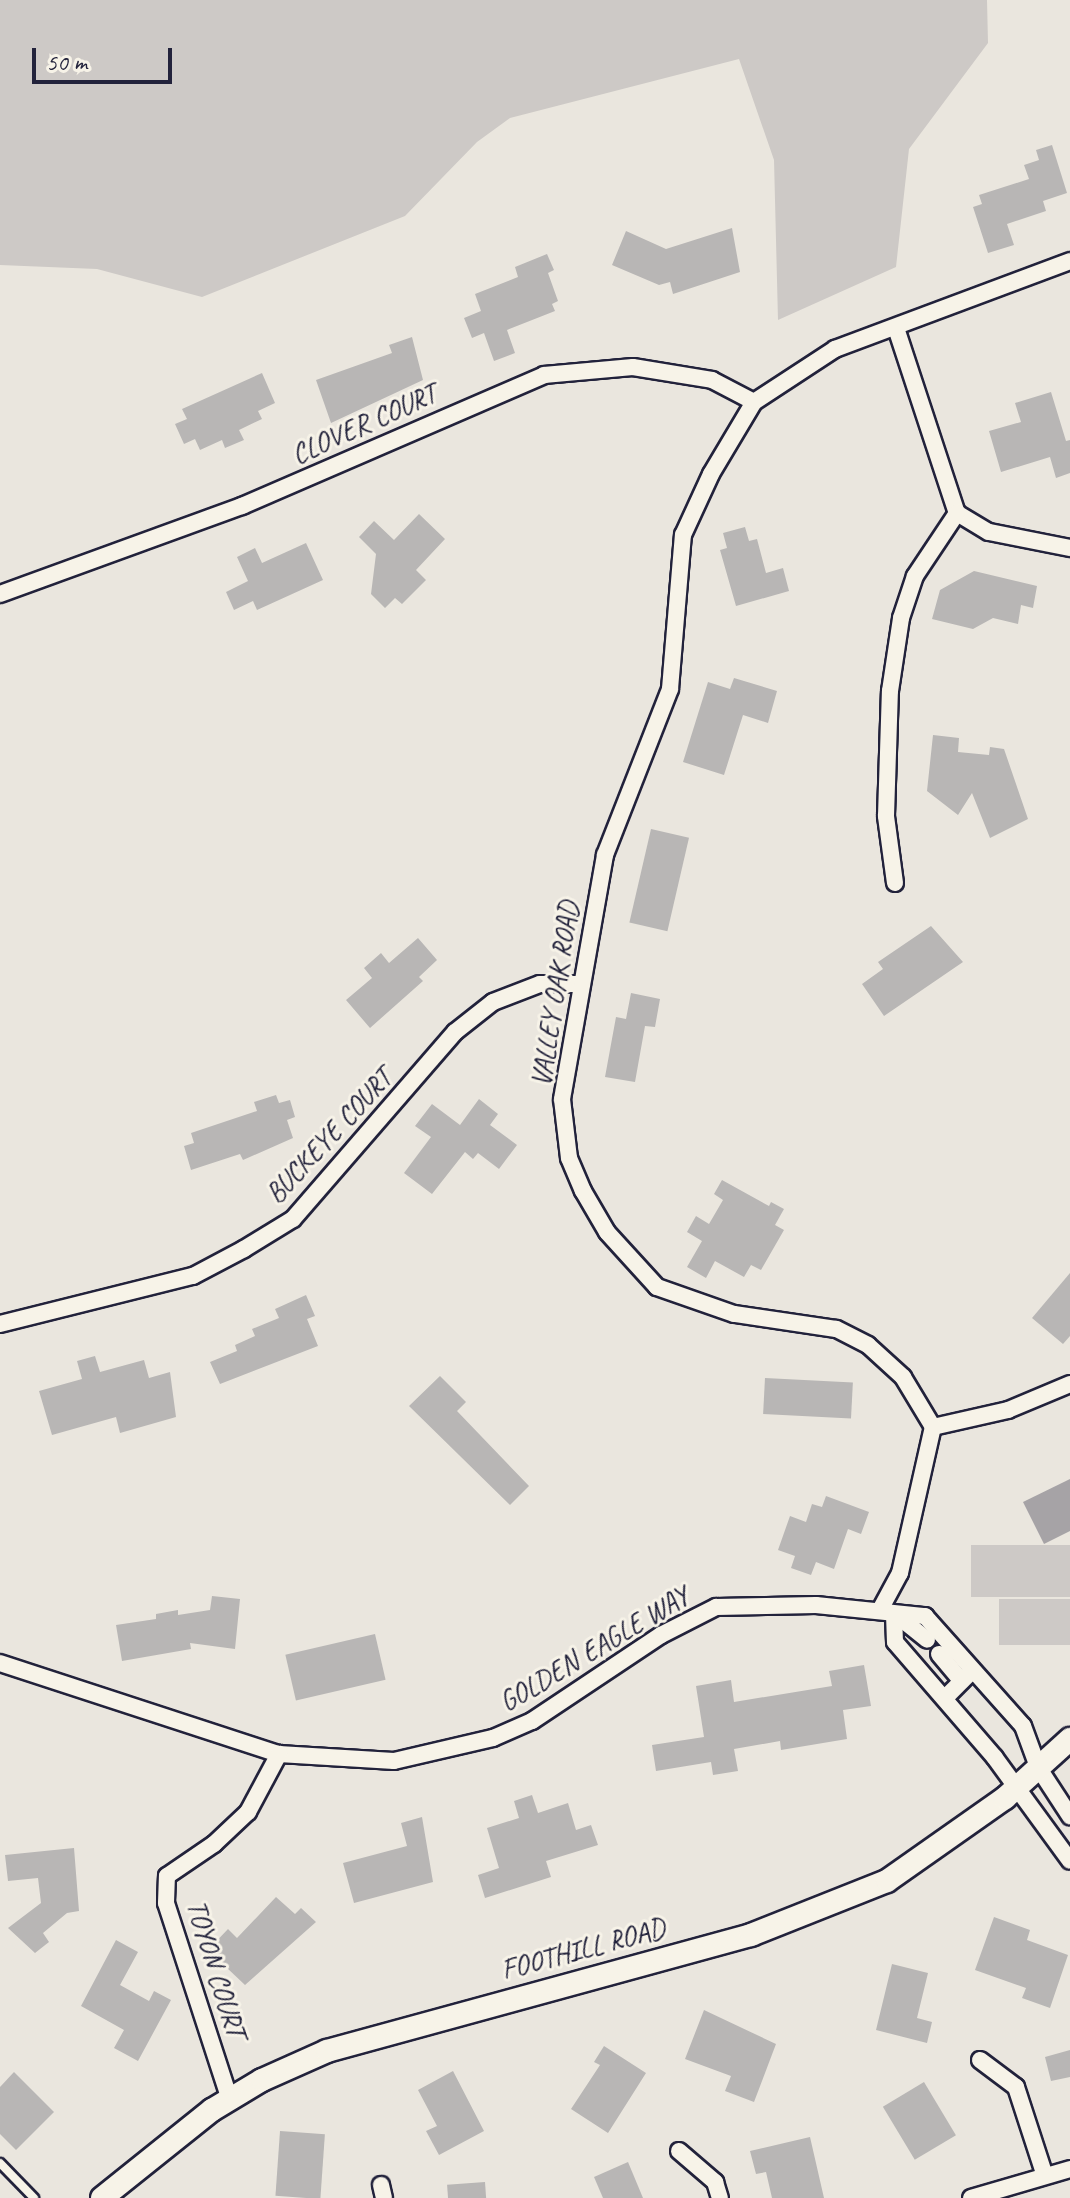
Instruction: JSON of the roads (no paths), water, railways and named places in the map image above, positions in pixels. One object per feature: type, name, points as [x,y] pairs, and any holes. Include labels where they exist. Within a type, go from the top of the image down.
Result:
[{"type":"main road","name":"FOOTHILL ROAD","points":[[102,2198],[168,2140],[230,2100],[327,2051],[751,1935],[897,1875],[1018,1788],[1070,1739]]},
{"type":"street","name":"VALLEY OAK ROAD","points":[[933,1427],[903,1377],[868,1345],[804,1321],[734,1314],[691,1303],[657,1287],[607,1232],[569,1158],[562,1099],[605,855],[670,689],[683,535],[711,474],[754,402],[835,349],[1070,261]]},
{"type":"street","points":[[896,328],[957,513],[989,532],[1070,548]]},
{"type":"street","name":"CLOVER COURT","points":[[0,594],[242,506],[544,375],[633,367],[712,380],[754,402]]},
{"type":"street","points":[[895,883],[886,816],[890,691],[901,618],[915,576],[957,513]]},
{"type":"street","name":"BUCKEYE COURT","points":[[0,1324],[193,1276],[244,1249],[293,1219],[315,1197],[455,1032],[480,1012],[540,984],[582,984]]},
{"type":"street","points":[[1070,1384],[1008,1410],[933,1427],[900,1573],[887,1612],[895,1642],[1018,1788],[1070,1861]]},
{"type":"street","name":"GOLDEN EAGLE WAY","points":[[0,1663],[279,1754],[394,1761],[493,1738],[532,1721],[661,1635],[716,1607],[816,1605],[925,1616],[965,1657],[967,1676]]},
{"type":"street","points":[[887,1612],[927,1640]]},
{"type":"street","name":"GOLDEN EAGLE WAY","points":[[939,1654],[1023,1726],[1038,1767],[1070,1816]]},
{"type":"street","points":[[945,1698],[967,1676]]},
{"type":"street","name":"TOYON COURT","points":[[230,2100],[166,1903],[167,1876],[214,1844],[248,1812],[279,1754]]},
{"type":"street","points":[[980,2060],[1016,2087],[1044,2173]]},
{"type":"street","points":[[679,2151],[715,2182],[720,2198]]},
{"type":"street","points":[[971,2198],[1044,2173],[1070,2169]]},
{"type":"lane","points":[[0,2163],[34,2198]]}]
